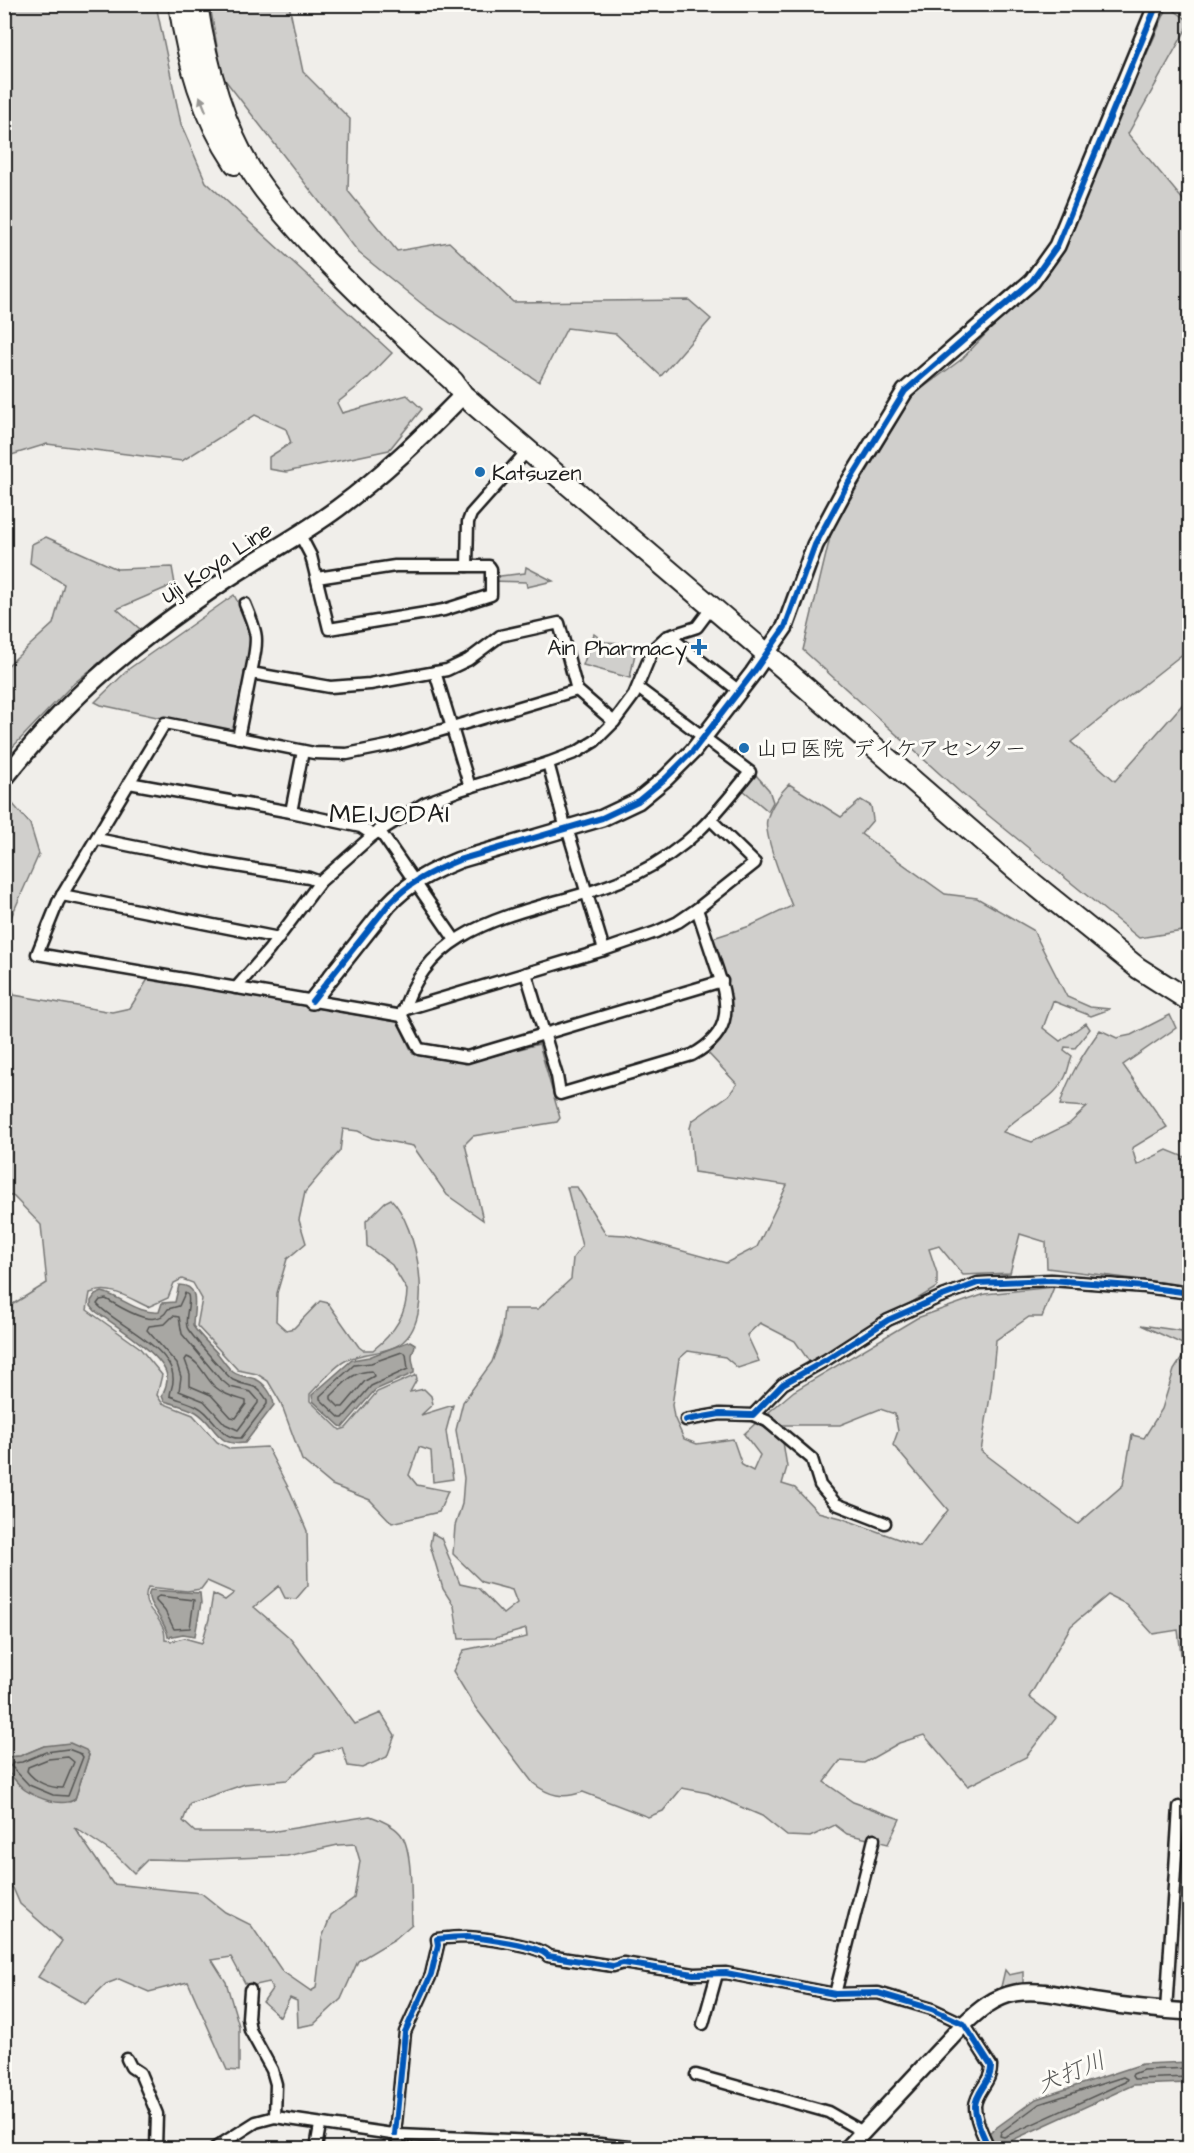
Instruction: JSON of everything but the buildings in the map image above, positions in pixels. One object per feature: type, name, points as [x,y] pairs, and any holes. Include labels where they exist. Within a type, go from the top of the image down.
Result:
[{"type":"highway","points":[[179,4],[190,63],[204,105],[228,154],[261,201],[364,312],[447,388],[463,395]]},
{"type":"highway","points":[[197,4],[206,51],[221,107],[230,130],[252,172],[278,207],[326,261],[392,326],[453,381],[463,395],[1014,868],[1138,968],[1190,1001]]},
{"type":"main road","name":"Uji Koya Line","points":[[4,779],[81,692],[124,656],[184,610],[336,509],[379,477],[463,395]]},
{"type":"street","points":[[312,1001],[388,905],[414,882],[437,868],[459,860],[602,818],[638,801],[666,778],[704,737],[785,627],[815,545],[846,486],[905,392],[1032,281],[1057,246],[1157,4]]},
{"type":"street","points":[[467,566],[468,522],[471,514],[528,450]]},
{"type":"street","points":[[299,533],[311,556],[329,630],[444,609],[491,596],[489,566],[394,566],[317,578]]},
{"type":"street","points":[[238,738],[258,641],[245,604]]},
{"type":"street","points":[[236,988],[279,938],[320,882],[376,832],[425,803],[577,752],[604,734],[638,688],[653,649],[669,636],[697,627],[712,607]]},
{"type":"street","points":[[251,673],[330,687],[370,684],[447,670],[468,660],[500,636],[559,623],[577,690],[614,722]]},
{"type":"street","points":[[669,636],[739,691]]},
{"type":"street","points":[[435,672],[470,787]]},
{"type":"street","points":[[638,688],[750,772],[711,820],[666,858],[636,874],[586,892],[504,916],[473,929],[455,940],[425,970],[414,986],[403,1013],[419,1049],[467,1057],[722,981]]},
{"type":"street","points":[[577,690],[368,751],[338,754],[303,751],[165,723],[62,895],[37,954],[312,1001],[403,1013],[604,950],[670,926],[697,909],[755,863],[711,820]]},
{"type":"street","points":[[291,812],[303,751]]},
{"type":"street","points":[[548,763],[604,950]]},
{"type":"street","points":[[129,783],[291,812],[376,832],[455,940]]},
{"type":"street","points":[[97,839],[206,861],[309,878],[320,882]]},
{"type":"street","points":[[62,895],[279,938]]},
{"type":"street","points":[[526,973],[545,1033],[560,1094],[692,1055],[710,1044],[723,1026],[726,1014],[722,981],[697,909]]},
{"type":"street","points":[[753,1415],[783,1384],[826,1360],[888,1320],[978,1283],[1051,1280],[1190,1293]]},
{"type":"street","points":[[686,1420],[720,1414],[753,1415],[767,1421],[812,1459],[820,1485],[836,1504],[885,1523]]},
{"type":"street","points":[[1166,2011],[1179,1807]]},
{"type":"street","points":[[835,1994],[874,1839]]},
{"type":"street","points":[[397,2148],[405,2032],[431,1975],[438,1944],[437,1939],[466,1937],[533,1948],[545,1952],[548,1956],[613,1966],[622,1963],[694,1974],[726,1973],[835,1994],[878,1993],[932,2009],[964,2024],[991,2066],[992,2073],[975,2106],[989,2148]]},
{"type":"street","points":[[703,2024],[717,1974]]},
{"type":"street","points":[[250,1990],[248,2018],[250,2030],[272,2070],[276,2084],[274,2117]]},
{"type":"street","points":[[848,2148],[964,2024],[981,2008],[999,1998],[1026,1991],[1142,2010],[1190,2012]]},
{"type":"street","points":[[127,2059],[131,2067],[140,2073],[157,2114],[156,2148]]},
{"type":"street","points":[[696,2075],[828,2112],[863,2132]]},
{"type":"street","points":[[215,2148],[256,2122],[274,2117],[397,2134],[638,2148]]},
{"type":"street","points":[[316,2148],[320,2125]]},
{"type":"shaded area","points":[[5,4],[156,5],[181,124],[206,182],[392,353],[367,379],[337,403],[342,413],[407,395],[422,409],[389,450],[286,472],[269,469],[269,457],[291,443],[286,429],[255,415],[182,461],[47,444],[5,457]]},
{"type":"shaded area","points":[[210,5],[289,5],[303,72],[350,119],[348,191],[397,251],[449,242],[513,302],[689,300],[711,319],[661,376],[616,334],[567,328],[539,382],[427,308],[359,253],[222,76]]},
{"type":"shaded area","points":[[1168,6],[1189,21],[1189,24],[1128,134],[1189,207],[1189,649],[1071,742],[1115,781],[1189,697],[1189,930],[1139,938],[961,793],[803,650],[832,529],[913,395],[962,359],[1055,261]]},
{"type":"shaded area","points":[[46,537],[117,569],[172,567],[175,584],[117,609],[140,629],[72,685],[5,755],[5,668],[53,624],[64,584],[30,563],[32,544]]},
{"type":"shaded area","points":[[526,567],[553,581],[527,587],[526,582],[491,581],[492,577],[525,573]]},
{"type":"shaded area","points":[[234,595],[243,612],[253,643],[235,726],[227,732],[95,702],[130,668]]},
{"type":"shaded area","points":[[594,634],[605,642],[637,644],[630,678],[583,665]]},
{"type":"shaded area","points":[[755,774],[769,790],[773,802],[768,811],[743,790]]},
{"type":"shaded area","points":[[789,784],[841,817],[861,800],[871,806],[873,820],[861,834],[945,894],[977,898],[1033,930],[1067,997],[1090,1007],[1110,1009],[1091,1016],[1053,1001],[1043,1028],[1060,1041],[1086,1023],[1090,1029],[1075,1048],[1065,1047],[1064,1050],[1072,1056],[1065,1077],[1058,1088],[1003,1132],[1032,1142],[1069,1124],[1087,1107],[1060,1105],[1063,1095],[1077,1066],[1100,1030],[1117,1038],[1131,1035],[1170,1015],[1176,1028],[1123,1065],[1167,1127],[1132,1148],[1137,1165],[1167,1150],[1184,1157],[1189,1154],[1189,1286],[1047,1268],[1046,1242],[1020,1234],[1010,1273],[963,1275],[939,1246],[929,1249],[937,1273],[937,1287],[811,1364],[795,1341],[760,1323],[747,1335],[759,1361],[738,1368],[725,1357],[688,1351],[679,1359],[672,1405],[674,1417],[684,1439],[697,1444],[733,1439],[742,1465],[753,1471],[760,1455],[744,1434],[757,1422],[783,1442],[787,1467],[782,1484],[795,1488],[818,1512],[920,1547],[948,1510],[893,1445],[898,1431],[895,1414],[880,1409],[840,1425],[779,1425],[769,1412],[794,1391],[917,1318],[985,1294],[1054,1287],[1042,1317],[1029,1317],[996,1340],[991,1391],[981,1451],[1078,1524],[1123,1485],[1132,1435],[1144,1438],[1162,1409],[1174,1370],[1189,1347],[1189,1669],[1183,1669],[1178,1630],[1153,1634],[1126,1604],[1108,1595],[1071,1626],[1029,1697],[1056,1718],[1026,1757],[968,1786],[924,1735],[899,1743],[864,1763],[840,1761],[824,1782],[853,1802],[900,1819],[888,1844],[847,1834],[835,1825],[810,1837],[787,1836],[762,1816],[708,1793],[682,1788],[663,1811],[648,1817],[583,1792],[563,1796],[539,1787],[533,1783],[475,1707],[453,1671],[464,1650],[527,1637],[526,1629],[495,1638],[459,1639],[454,1606],[443,1589],[430,1545],[432,1533],[441,1538],[460,1584],[478,1588],[503,1614],[517,1603],[512,1590],[482,1582],[453,1554],[455,1526],[462,1504],[464,1478],[456,1430],[463,1402],[492,1362],[501,1337],[504,1309],[538,1309],[571,1279],[573,1258],[582,1246],[567,1187],[577,1187],[606,1234],[625,1235],[726,1263],[757,1247],[787,1185],[694,1172],[690,1128],[692,1121],[729,1095],[737,1084],[707,1052],[719,1040],[730,1012],[727,983],[713,938],[750,926],[792,906],[776,863],[767,827],[768,815],[773,805]]},
{"type":"shaded area","points":[[12,803],[30,824],[39,854],[5,931],[5,816]]},
{"type":"shaded area","points":[[4,958],[14,995],[112,1012],[130,1008],[148,979],[398,1022],[413,1054],[469,1062],[539,1044],[560,1118],[557,1122],[473,1136],[465,1144],[483,1220],[447,1195],[413,1146],[372,1138],[358,1131],[343,1129],[340,1151],[305,1192],[299,1220],[306,1243],[287,1259],[277,1293],[276,1321],[286,1330],[294,1328],[320,1301],[328,1303],[359,1347],[363,1350],[373,1350],[397,1324],[404,1308],[407,1290],[392,1265],[367,1246],[366,1221],[391,1199],[409,1229],[419,1272],[420,1294],[418,1314],[411,1332],[394,1347],[342,1362],[310,1394],[310,1401],[340,1430],[346,1428],[377,1392],[416,1375],[417,1379],[410,1392],[424,1389],[431,1396],[433,1404],[421,1415],[453,1405],[446,1431],[453,1479],[433,1482],[431,1451],[419,1447],[409,1475],[417,1485],[448,1491],[439,1512],[392,1523],[370,1500],[332,1485],[302,1460],[281,1403],[268,1381],[257,1374],[238,1370],[197,1326],[202,1299],[193,1283],[182,1279],[174,1283],[168,1298],[148,1307],[113,1292],[90,1293],[87,1310],[139,1347],[162,1375],[157,1395],[162,1403],[193,1415],[217,1442],[230,1449],[267,1447],[290,1491],[307,1531],[308,1585],[296,1599],[285,1598],[279,1586],[254,1607],[289,1637],[355,1724],[381,1713],[395,1735],[387,1757],[362,1768],[348,1766],[342,1747],[316,1754],[287,1780],[245,1784],[190,1803],[183,1821],[195,1832],[270,1832],[370,1816],[399,1832],[406,1844],[408,1854],[412,1924],[395,1939],[358,1961],[341,1999],[314,2024],[298,2027],[297,2001],[290,1998],[280,2017],[263,2002],[272,1989],[269,1982],[247,1987],[231,1957],[212,1960],[226,1982],[239,2026],[239,2071],[227,2070],[188,1982],[149,1992],[119,1979],[106,1984],[85,2004],[38,1977],[62,1941],[20,1904],[13,1888],[5,1885],[5,1770],[25,1789],[70,1802],[75,1799],[89,1755],[44,1746],[20,1756],[8,1757],[5,1762],[5,1309],[47,1283],[41,1225],[13,1196],[5,1196]],"holes":[[[207,1581],[234,1593],[225,1600],[213,1594],[202,1643],[184,1638],[165,1640],[163,1628],[147,1604],[148,1587],[187,1591],[201,1589]],[[74,1827],[116,1855],[134,1873],[148,1859],[186,1860],[287,1856],[338,1845],[355,1844],[360,1861],[354,1898],[331,1915],[322,1938],[316,1988],[311,1991],[282,1971],[251,1925],[225,1912],[201,1893],[113,1884]]]},
{"type":"shaded area","points":[[1141,1325],[1189,1332],[1189,1347]]},
{"type":"shaded area","points":[[1005,1970],[1009,1975],[1023,1972],[1023,1985],[1000,1991]]},
{"type":"water","points":[[179,1285],[191,1289],[194,1294],[193,1326],[233,1372],[258,1381],[268,1389],[272,1397],[274,1405],[245,1443],[228,1442],[196,1412],[164,1401],[162,1396],[167,1377],[158,1360],[91,1306],[95,1295],[102,1292],[137,1308],[159,1312],[162,1303],[175,1302]]},
{"type":"water","points":[[410,1341],[415,1344],[412,1356],[414,1373],[375,1390],[343,1427],[313,1401],[312,1395],[352,1360],[369,1357]]},
{"type":"water","points":[[150,1590],[200,1593],[201,1603],[195,1636],[183,1634],[168,1637],[163,1623],[152,1606]]},
{"type":"water","points":[[70,1743],[86,1750],[89,1755],[75,1799],[70,1802],[50,1801],[36,1796],[22,1788],[5,1770],[8,1757],[20,1756],[44,1746]]},
{"type":"water","points":[[1189,2062],[1189,2083],[1133,2085],[995,2148],[968,2148],[1036,2099],[1142,2064]]},
{"type":"cycle path","points":[[312,1001],[388,905],[412,884],[459,860],[602,818],[638,801],[666,778],[693,751],[785,627],[815,545],[846,487],[905,391],[1032,281],[1057,246],[1157,4]]},
{"type":"cycle path","points":[[686,1420],[720,1414],[753,1415],[783,1384],[826,1360],[888,1320],[978,1283],[1051,1280],[1190,1293]]},
{"type":"cycle path","points":[[395,2134],[405,2032],[431,1975],[438,1945],[437,1939],[466,1937],[510,1943],[543,1952],[548,1956],[613,1966],[623,1963],[694,1974],[726,1973],[835,1994],[878,1993],[932,2009],[964,2024],[991,2066],[991,2071],[975,2106],[978,2123],[989,2148]]},
{"type":"place","name":"Katsuzen","points":[[480,472]]},
{"type":"place","name":"Ain Pharmacy","points":[[699,647]]},
{"type":"place","name":"山口医院 デイケアセンター","points":[[744,748]]},
{"type":"district","name":"MEIJODAI","points":[[390,813]]},
{"type":"water label","name":"犬打川","points":[[1071,2072]]}]
